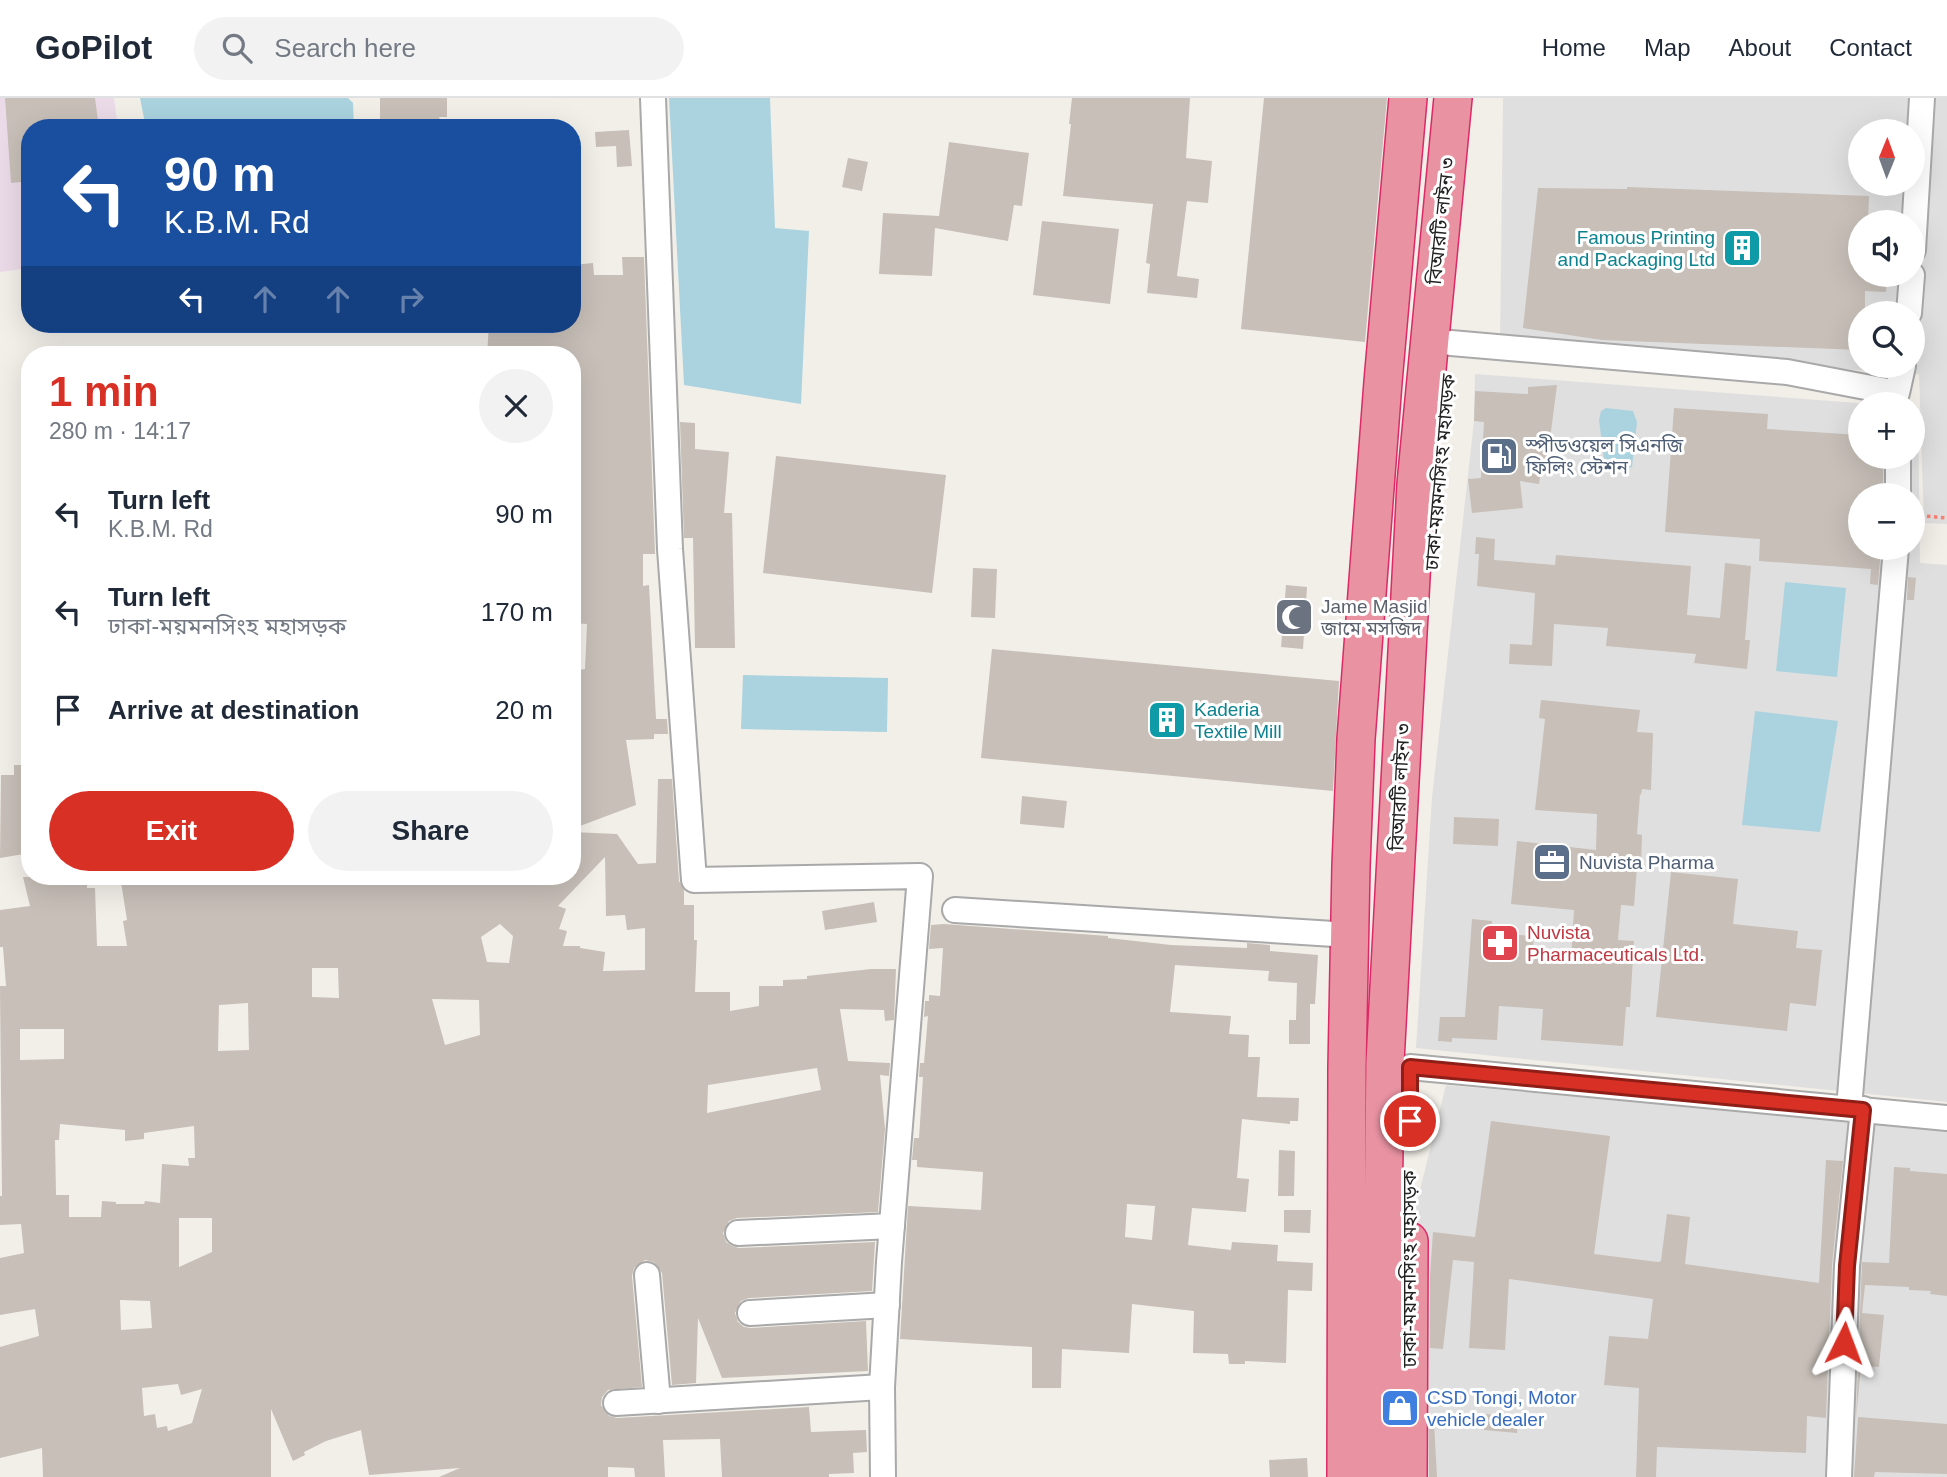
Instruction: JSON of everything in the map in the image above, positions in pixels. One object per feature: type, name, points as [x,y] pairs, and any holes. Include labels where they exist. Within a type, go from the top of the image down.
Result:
[{"type":"highway","points":[[1346,1477],[1350,935],[1356,739],[1408,98]]},
{"type":"highway","name":"বিআরটি লাইন ৩","points":[[1380,1477],[1387,1035],[1416,484],[1452,98]]},
{"type":"highway","name":"ঢাকা-ময়মনসিংহ মহাসড়ক","points":[[1408,1477],[1409,935],[1413,801],[1471,98]]},
{"type":"street","points":[[653,98],[670,549],[694,880],[920,876],[887,1305],[882,1388],[883,1477]]},
{"type":"street","points":[[1915,210],[1922,98]]},
{"type":"street","points":[[1451,343],[1787,372],[1868,392]]},
{"type":"street","points":[[1839,1477],[1856,1109],[1895,560]]},
{"type":"street","points":[[956,910],[1350,935]]},
{"type":"street","points":[[1410,1067],[1947,1118]]},
{"type":"street","points":[[738,1233],[892,1226]]},
{"type":"street","points":[[647,1275],[658,1401]]},
{"type":"street","points":[[750,1313],[887,1305]]},
{"type":"street","points":[[616,1403],[882,1388]]},
{"type":"path","points":[[1925,516],[1947,517]]},
{"type":"shaded area","points":[[0,98],[114,98],[117,119],[21,119],[21,269],[0,272]]},
{"type":"shaded area","points":[[1503,98],[1947,98],[1947,524],[1925,523],[1922,469],[1925,469],[1925,392],[1920,392],[1919,378],[1925,378],[1925,301],[1848,301],[1848,369],[1500,347]]},
{"type":"shaded area","points":[[1475,374],[1848,402],[1848,469],[1919,469],[1919,483],[1848,483],[1848,560],[1920,560],[1920,563],[1947,565],[1947,1102],[1416,1048],[1432,797],[1474,421]]},
{"type":"shaded area","points":[[1446,1085],[1947,1130],[1947,1477],[1414,1477],[1414,1214]]},
{"type":"water","points":[[140,98],[348,98],[353,103],[354,119],[144,119]]},
{"type":"water","points":[[669,98],[770,98],[775,228],[809,231],[801,404],[684,385]]},
{"type":"water","points":[[1606,408],[1633,411],[1637,422],[1632,467],[1619,470],[1605,468],[1599,420],[1601,411]]},
{"type":"water","points":[[1785,582],[1846,588],[1837,677],[1776,671]]},
{"type":"water","points":[[743,675],[888,678],[887,732],[741,729]]},
{"type":"water","points":[[1755,711],[1838,721],[1820,832],[1742,825]]},
{"type":"building","points":[[5,98],[95,98],[98,119],[21,119],[21,182],[11,183]]},
{"type":"building","points":[[380,98],[447,98],[447,117],[380,119]]},
{"type":"building","points":[[1072,98],[1190,98],[1186,158],[1212,161],[1208,203],[1187,201],[1177,276],[1199,279],[1197,298],[1147,293],[1150,264],[1146,263],[1153,204],[1063,196]]},
{"type":"building","points":[[1264,98],[1387,98],[1365,342],[1241,329]]},
{"type":"building","points":[[629,130],[632,166],[617,167],[616,146],[596,147],[595,132]]},
{"type":"building","points":[[949,142],[1029,153],[1022,206],[1014,205],[1008,241],[935,228],[932,276],[879,274],[883,213],[939,216]]},
{"type":"building","points":[[848,158],[868,162],[862,191],[842,187]]},
{"type":"building","name":"Famous Printing and Packaging Ltd","points":[[1538,188],[1869,196],[1868,210],[1848,210],[1848,287],[1886,287],[1886,292],[1865,291],[1865,301],[1848,301],[1848,350],[1602,340],[1523,328]]},
{"type":"building","points":[[1042,221],[1119,229],[1110,304],[1033,295]]},
{"type":"building","points":[[622,257],[644,257],[655,554],[643,554],[643,586],[649,585],[656,719],[667,719],[668,734],[654,734],[654,739],[626,740],[636,805],[581,826],[581,670],[585,669],[587,624],[581,624],[581,346],[488,346],[488,333],[581,333],[581,264],[593,263],[594,275],[623,275]]},
{"type":"building","points":[[1557,385],[1549,470],[1541,470],[1539,484],[1520,481],[1523,508],[1472,513],[1468,479],[1481,478],[1484,422],[1474,421],[1475,391],[1528,394],[1528,387]]},
{"type":"building","points":[[1674,408],[1768,414],[1767,429],[1848,434],[1848,469],[1883,469],[1883,483],[1848,483],[1848,560],[1880,560],[1878,585],[1870,584],[1871,569],[1759,561],[1760,539],[1665,532]]},
{"type":"building","points":[[680,422],[695,423],[695,449],[729,452],[724,513],[732,513],[735,648],[695,648],[693,538],[684,538]]},
{"type":"building","points":[[776,456],[946,475],[932,593],[763,573]]},
{"type":"building","points":[[1476,537],[1495,539],[1494,560],[1555,565],[1556,555],[1691,566],[1687,615],[1720,618],[1725,563],[1751,566],[1745,640],[1750,640],[1747,669],[1694,663],[1696,654],[1606,646],[1608,628],[1554,624],[1552,666],[1509,664],[1510,644],[1532,645],[1535,593],[1477,586],[1479,554],[1475,554]]},
{"type":"building","points":[[973,568],[997,569],[995,618],[971,617]]},
{"type":"building","points":[[1908,577],[1916,578],[1914,600],[1907,600]]},
{"type":"building","name":"Jame Masjid জামে মসজিদ","points":[[1286,585],[1307,587],[1303,649],[1281,647]]},
{"type":"building","name":"Kaderia Textile Mill","points":[[992,649],[1339,681],[1333,791],[981,758]]},
{"type":"building","points":[[1541,700],[1640,710],[1637,732],[1653,733],[1651,790],[1642,789],[1640,794],[1637,834],[1642,835],[1641,867],[1637,867],[1634,906],[1621,905],[1618,940],[1634,941],[1630,1007],[1626,1007],[1623,1046],[1541,1040],[1543,1009],[1499,1006],[1497,1040],[1452,1038],[1452,1042],[1438,1041],[1440,1017],[1465,1017],[1472,919],[1492,921],[1491,933],[1534,936],[1532,956],[1571,959],[1574,910],[1511,904],[1517,841],[1596,850],[1597,814],[1535,810],[1545,719],[1539,718]]},
{"type":"building","points":[[14,765],[21,765],[21,854],[0,858],[1,775],[14,775]]},
{"type":"building","points":[[658,779],[672,779],[679,881],[684,890],[684,905],[694,905],[694,940],[697,940],[695,992],[730,992],[730,1011],[759,1006],[759,986],[783,986],[783,980],[807,979],[807,976],[896,969],[894,1020],[885,1021],[884,1010],[840,1009],[848,1061],[890,1063],[889,1076],[880,1075],[885,1129],[878,1212],[737,1218],[729,1221],[723,1233],[726,1242],[739,1248],[875,1242],[872,1291],[749,1298],[741,1301],[735,1313],[738,1322],[751,1328],[866,1321],[868,1371],[722,1378],[698,1318],[696,1383],[672,1385],[662,1273],[654,1262],[645,1260],[634,1268],[632,1276],[642,1387],[608,1390],[602,1397],[601,1405],[609,1416],[617,1418],[809,1407],[811,1432],[866,1430],[867,1452],[853,1453],[854,1473],[829,1474],[829,1477],[722,1477],[720,1439],[663,1440],[665,1477],[635,1477],[634,1468],[608,1467],[608,1477],[439,1477],[460,1468],[369,1475],[361,1430],[326,1441],[293,1461],[271,1409],[271,1477],[43,1477],[42,1448],[0,1458],[0,1347],[39,1336],[35,1309],[0,1315],[0,1258],[24,1253],[21,1224],[0,1225],[0,986],[6,986],[3,947],[0,947],[0,910],[30,906],[25,885],[87,885],[87,888],[95,888],[97,946],[127,946],[123,921],[127,920],[121,885],[578,885],[558,906],[566,909],[559,929],[567,931],[563,946],[580,946],[605,952],[603,971],[645,970],[645,928],[627,930],[625,915],[606,916],[605,857],[581,882],[581,832],[617,834],[638,864],[656,863]],"holes":[[[500,924],[513,936],[509,963],[487,962],[481,937]],[[312,968],[338,968],[339,998],[312,997]],[[432,999],[479,1000],[480,1035],[445,1045]],[[248,1003],[249,1050],[218,1051],[219,1005]],[[20,1029],[64,1029],[64,1059],[20,1060]],[[817,1068],[821,1090],[707,1113],[708,1085]],[[60,1124],[125,1130],[125,1141],[144,1139],[144,1133],[194,1126],[195,1158],[188,1158],[189,1166],[162,1164],[160,1203],[145,1201],[144,1204],[116,1204],[102,1201],[101,1217],[69,1217],[69,1195],[56,1195],[55,1140],[59,1140]],[[179,1218],[212,1218],[212,1252],[179,1267]],[[120,1300],[150,1301],[152,1328],[121,1330]],[[178,1384],[181,1395],[202,1389],[192,1423],[168,1431],[167,1426],[157,1428],[155,1414],[144,1416],[142,1388]]]},
{"type":"building","points":[[1022,796],[1067,801],[1064,828],[1020,824]]},
{"type":"building","points":[[1454,817],[1499,819],[1498,846],[1453,844]]},
{"type":"building","points":[[1671,872],[1738,879],[1733,924],[1798,931],[1796,948],[1822,950],[1816,1006],[1790,1003],[1787,1031],[1656,1017]]},
{"type":"building","points":[[874,902],[877,922],[825,930],[822,911]]},
{"type":"building","points":[[931,925],[1108,936],[1171,945],[1247,948],[1247,943],[1270,945],[1270,951],[1318,955],[1315,1004],[1310,1004],[1310,1044],[1289,1044],[1289,1020],[1296,1020],[1297,983],[1268,981],[1269,971],[1175,965],[1170,1012],[1231,1016],[1229,1034],[1249,1035],[1248,1057],[1260,1057],[1257,1097],[1299,1098],[1298,1121],[1290,1121],[1290,1124],[1242,1119],[1237,1178],[1249,1179],[1246,1212],[1192,1208],[1188,1245],[1231,1250],[1232,1242],[1278,1245],[1277,1261],[1313,1263],[1312,1291],[1288,1290],[1286,1363],[1245,1361],[1245,1364],[1229,1364],[1228,1354],[1193,1353],[1194,1311],[1132,1304],[1129,1353],[1062,1349],[1061,1388],[1032,1388],[1032,1347],[900,1339],[908,1206],[981,1210],[983,1172],[917,1167],[917,1160],[912,1160],[914,1138],[919,1138],[923,1077],[919,1077],[920,1063],[924,1063],[928,1016],[924,1017],[925,1001],[929,1001],[929,995],[940,996],[943,948],[929,949]],"holes":[[[1127,1204],[1155,1206],[1152,1240],[1125,1237]]]},
{"type":"building","points":[[1491,1121],[1610,1136],[1594,1254],[1661,1261],[1667,1214],[1690,1217],[1685,1264],[1819,1283],[1826,1160],[1843,1161],[1832,1265],[1826,1418],[1807,1416],[1806,1453],[1657,1447],[1656,1477],[1636,1477],[1639,1388],[1604,1385],[1609,1336],[1648,1339],[1653,1299],[1509,1279],[1505,1350],[1469,1348],[1474,1262],[1453,1260],[1443,1349],[1430,1348],[1433,1232],[1475,1237]]},
{"type":"building","points":[[1279,1150],[1295,1151],[1294,1196],[1278,1196]]},
{"type":"building","points":[[1894,1167],[1947,1174],[1947,1296],[1930,1294],[1931,1291],[1909,1290],[1909,1287],[1865,1285],[1862,1313],[1884,1315],[1879,1367],[1861,1366],[1856,1419],[1862,1262],[1889,1263]]},
{"type":"building","points":[[1284,1210],[1311,1210],[1310,1233],[1284,1232]]},
{"type":"building","points":[[1485,1414],[1518,1417],[1517,1433],[1484,1430]]},
{"type":"building","points":[[1858,1417],[1947,1424],[1947,1474],[1875,1472],[1874,1477],[1854,1477]]},
{"type":"building","points":[[1429,1422],[1434,1422],[1437,1477],[1429,1477]]},
{"type":"building","points":[[1307,1458],[1308,1477],[1270,1477],[1269,1460]]},
{"type":"place","name":"Famous Printing and Packaging Ltd","points":[[1742,248]]},
{"type":"place","name":"স্পীডওয়েল সিএনজি ফিলিং স্টেশন","points":[[1499,456]]},
{"type":"place","name":"Jame Masjid জামে মসজিদ","points":[[1294,617]]},
{"type":"place","name":"Kaderia Textile Mill","points":[[1167,720]]},
{"type":"place","name":"Nuvista Pharma","points":[[1552,862]]},
{"type":"place","name":"Nuvista Pharmaceuticals Ltd.","points":[[1500,943]]},
{"type":"place","name":"CSD Tongi, Motor vehicle dealer","points":[[1400,1408]]},
{"type":"route","points":[[1410,1121],[1410,1067],[1863,1110],[1847,1266],[1844,1343]]}]
